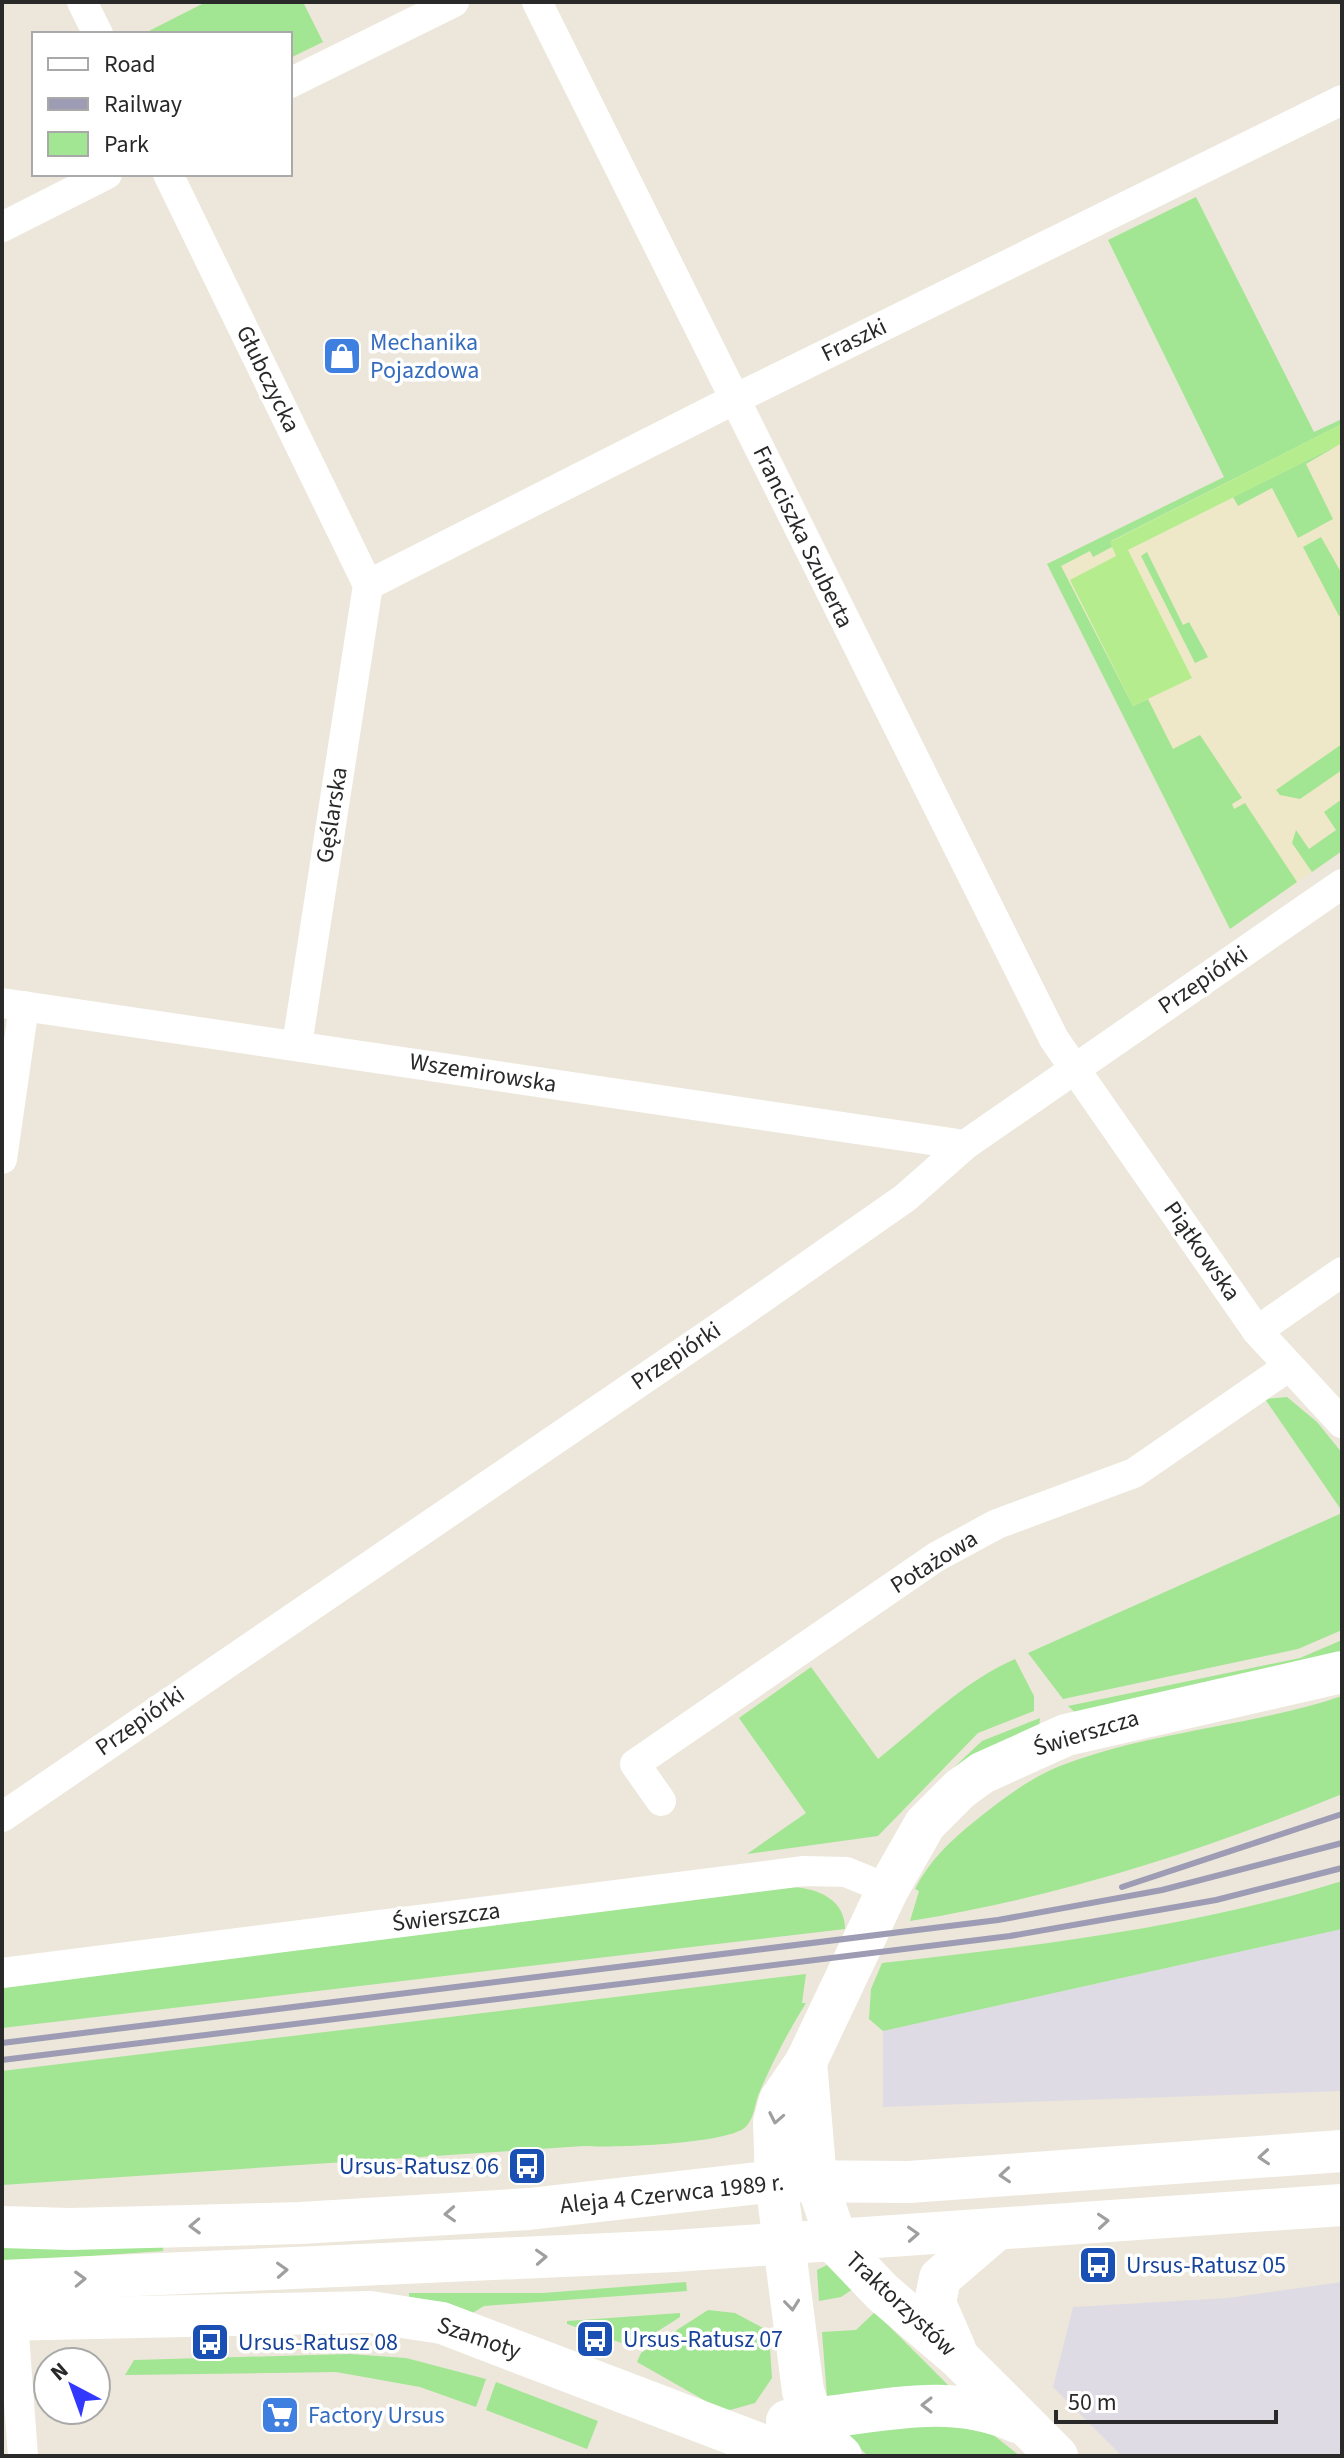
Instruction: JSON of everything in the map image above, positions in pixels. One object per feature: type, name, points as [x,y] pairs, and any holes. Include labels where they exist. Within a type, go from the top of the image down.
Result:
[{"type":"street","points":[[82,2],[97,32]]},
{"type":"street","points":[[292,82],[454,2]]},
{"type":"street","name":"Franciszka Szuberta","points":[[537,2],[1054,1039],[1075,1068]]},
{"type":"street","name":"Fraszki","points":[[368,585],[735,399],[1342,100]]},
{"type":"street","points":[[2,227],[103,176]]},
{"type":"street","name":"Głubczycka","points":[[169,176],[368,585]]},
{"type":"street","name":"Gęślarska","points":[[297,1045],[368,585]]},
{"type":"street","name":"Przepiórki","points":[[2,1817],[892,1207],[965,1145],[1342,884]]},
{"type":"street","points":[[2,1159],[13,1004]]},
{"type":"street","name":"Wszemirowska","points":[[13,1004],[965,1145]]},
{"type":"street","name":"Piątkowska","points":[[1075,1068],[1257,1331],[1342,1423]]},
{"type":"street","points":[[1257,1331],[1342,1272]]},
{"type":"street","name":"Potażowa","points":[[661,1801],[635,1764],[936,1557],[997,1524],[1134,1473],[1288,1367]]},
{"type":"street","name":"Świerszcza","points":[[839,1988],[888,1889],[925,1824],[960,1789],[1007,1759],[1102,1725],[1342,1672]]},
{"type":"street","name":"Świerszcza","points":[[2,1973],[804,1871],[846,1872],[888,1889]]},
{"type":"street","name":"Traktorzystów","points":[[839,1988],[806,2062],[780,2100],[774,2122],[796,2181],[844,2255],[959,2358],[1043,2447]]},
{"type":"street","name":"Aleja 4 Czerwca 1989 r.","points":[[2,2227],[70,2229],[301,2223],[483,2212],[796,2181],[909,2182],[1342,2151]]},
{"type":"street","name":"Traktorzystów","points":[[796,2181],[785,2241],[800,2369],[812,2420],[828,2444],[841,2456]]},
{"type":"street","points":[[2,2281],[611,2254],[1342,2205]]},
{"type":"street","points":[[959,2358],[935,2303],[937,2286],[943,2272],[997,2229]]},
{"type":"street","name":"Szamoty","points":[[8,2320],[370,2312],[406,2315],[442,2323],[791,2456]]},
{"type":"street","points":[[8,2320],[23,2456]]},
{"type":"street","points":[[757,2423],[782,2404],[800,2369]]},
{"type":"street","name":"Szamoty","points":[[704,2423],[812,2420],[909,2405],[966,2405],[995,2412],[1043,2447]]},
{"type":"shaded area","points":[[1342,419],[1342,851],[1230,929],[1047,564]]},
{"type":"shaded area","points":[[1342,1929],[1342,2091],[883,2107],[883,2031]]},
{"type":"shaded area","points":[[1342,2282],[1342,2456],[1122,2456],[1053,2387],[1073,2307],[1228,2298]]},
{"type":"green space","points":[[206,2],[303,2],[323,42],[292,57],[292,32],[147,32]]},
{"type":"green space","points":[[1196,197],[1314,432],[1342,419],[1342,424],[1111,541],[1112,547],[1093,557],[1090,551],[1061,566],[1133,706],[1148,699],[1173,749],[1200,735],[1242,798],[1232,804],[1234,809],[1245,803],[1297,882],[1230,929],[1047,564],[1224,477],[1108,240]]},
{"type":"green space","points":[[1342,424],[1342,443],[1128,550],[1192,678],[1133,706],[1070,580],[1116,556],[1110,542]]},
{"type":"green space","points":[[1342,443],[1306,464],[1333,519],[1298,538],[1272,488],[1238,506],[1233,497]]},
{"type":"green space","points":[[1321,537],[1342,574],[1342,614],[1339,616],[1303,547]]},
{"type":"green space","points":[[1147,552],[1183,625],[1189,622],[1208,657],[1195,663],[1141,556]]},
{"type":"green space","points":[[1342,744],[1342,770],[1300,799],[1280,795],[1276,790]]},
{"type":"green space","points":[[1342,799],[1342,851],[1312,872],[1292,843],[1296,830],[1309,849],[1336,830],[1324,812]]},
{"type":"green space","points":[[1287,1397],[1317,1422],[1342,1453],[1342,1511],[1265,1399]]},
{"type":"green space","points":[[1342,1513],[1342,1630],[1298,1649],[1063,1699],[1028,1653]]},
{"type":"green space","points":[[1342,1640],[1342,1655],[1078,1715],[1068,1706],[1300,1658]]},
{"type":"green space","points":[[1015,1659],[1034,1696],[1034,1711],[978,1733],[878,1836],[747,1854],[806,1813],[739,1718],[811,1667],[878,1759],[961,1691]]},
{"type":"green space","points":[[1342,1696],[1342,1794],[1237,1835],[1130,1870],[1021,1899],[910,1921],[919,1891],[915,1889],[941,1852],[997,1804],[1043,1774],[1068,1763],[1135,1743],[1274,1715]]},
{"type":"green space","points":[[1040,1718],[1039,1728],[946,1775],[982,1741]]},
{"type":"green space","points":[[1342,1881],[1342,1929],[883,2031],[869,2019],[871,1989],[882,1963],[1056,1942],[1171,1923]]},
{"type":"green space","points":[[794,1887],[813,1890],[829,1898],[841,1910],[845,1929],[2,2028],[2,1987]]},
{"type":"green space","points":[[806,1974],[802,2003],[806,2003],[768,2072],[749,2122],[743,2129],[730,2134],[665,2144],[584,2146],[2,2185],[2,2071]]},
{"type":"green space","points":[[163,2246],[163,2251],[2,2262],[2,2247]]},
{"type":"green space","points":[[827,2265],[853,2289],[841,2297],[819,2301],[817,2270]]},
{"type":"green space","points":[[686,2282],[687,2291],[484,2306],[471,2314],[409,2298],[409,2293],[543,2293]]},
{"type":"green space","points":[[708,2310],[735,2313],[763,2328],[764,2335],[769,2334],[772,2378],[755,2403],[730,2410],[718,2408],[637,2362],[641,2353]]},
{"type":"green space","points":[[875,2312],[954,2391],[827,2397],[822,2332],[856,2330]]},
{"type":"green space","points":[[680,2313],[680,2317],[633,2347],[567,2324],[567,2321]]},
{"type":"green space","points":[[349,2354],[406,2358],[486,2379],[476,2407],[420,2387],[336,2372],[125,2375],[134,2360]]},
{"type":"green space","points":[[496,2382],[598,2421],[587,2449],[486,2410]]},
{"type":"green space","points":[[938,2420],[992,2434],[1020,2456],[868,2456],[843,2432]]},
{"type":"railway","points":[[1122,1887],[1342,1814]]},
{"type":"railway","points":[[2,2043],[998,1920],[1162,1890],[1342,1843]]},
{"type":"railway","points":[[2,2060],[1010,1936],[1216,1900],[1342,1868]]},
{"type":"place","name":"Mechanika Pojazdowa","points":[[342,356]]},
{"type":"place","name":"Ursus-Ratusz 06","points":[[527,2166]]},
{"type":"place","name":"Ursus-Ratusz 05","points":[[1098,2265]]},
{"type":"place","name":"Ursus-Ratusz 07","points":[[595,2339]]},
{"type":"place","name":"Ursus-Ratusz 08","points":[[210,2342]]},
{"type":"place","name":"Factory Ursus","points":[[280,2415]]}]
